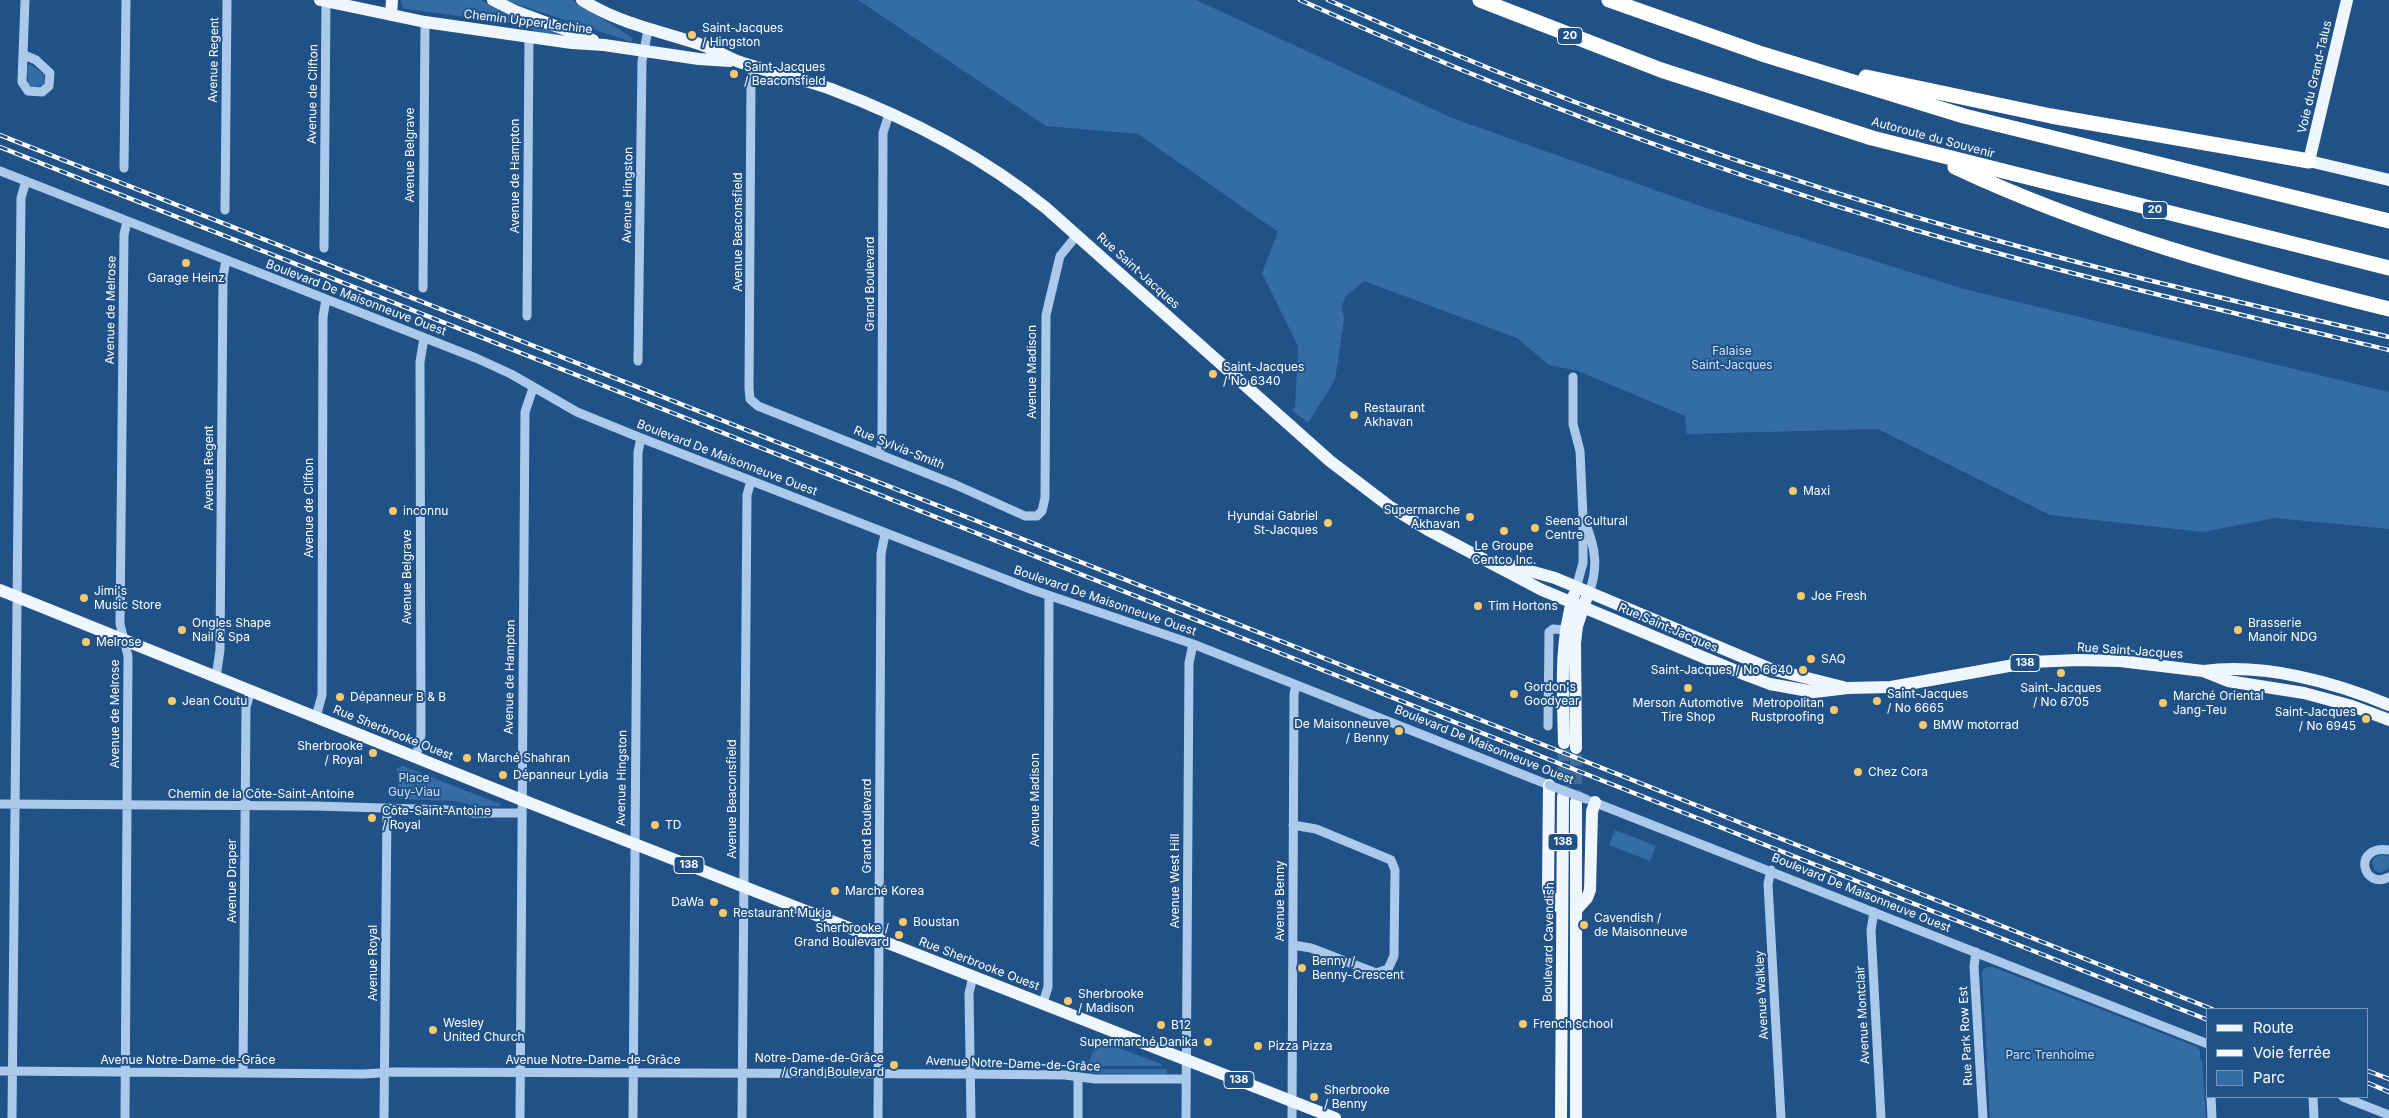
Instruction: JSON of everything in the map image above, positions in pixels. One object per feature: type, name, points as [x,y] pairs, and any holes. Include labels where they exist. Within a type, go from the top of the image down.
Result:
[{"type":"highway","name":"Autoroute du Souvenir","points":[[1480,0],[1679,77],[1791,114],[1922,152],[2389,268]]},
{"type":"highway","points":[[1609,0],[1762,54],[1964,116],[2389,221]]},
{"type":"highway","points":[[1762,54],[2051,116],[2309,161]]},
{"type":"highway","points":[[1922,152],[2012,194],[2118,233],[2240,270],[2389,309]]},
{"type":"main road","name":"Chemin Upper Lachine","points":[[324,0],[425,22],[644,50]]},
{"type":"main road","points":[[391,15],[392,0]]},
{"type":"main road","points":[[493,0],[515,11],[604,45]]},
{"type":"main road","name":"Rue Saint-Jacques","points":[[582,0],[616,18],[648,30],[702,45],[738,61],[831,89],[939,137],[1028,193],[1346,475],[1408,518],[1542,590],[1770,684],[1814,692],[1848,688],[1891,687],[1996,667],[2056,661],[2120,661],[2203,671],[2229,668],[2304,678],[2345,689],[2389,705]]},
{"type":"main road","name":"Voie du Grand-Talus","points":[[2309,161],[2347,0]]},
{"type":"main road","name":"Rue Saint-Jacques","points":[[644,50],[700,59],[738,61]]},
{"type":"main road","points":[[2309,161],[2389,180]]},
{"type":"main road","name":"Rue Saint-Jacques","points":[[1486,559],[1546,575],[1771,669],[1848,688]]},
{"type":"main road","points":[[1576,588],[1578,604],[1574,643],[1576,748]]},
{"type":"main road","name":"Rue Sherbrooke Ouest","points":[[0,590],[634,844],[1336,1118]]},
{"type":"main road","points":[[1564,743],[1565,630],[1578,604],[1589,592]]},
{"type":"main road","name":"Rue Saint-Jacques","points":[[2203,671],[2228,681],[2320,697],[2389,720]]},
{"type":"main road","points":[[1549,785],[1548,888],[1550,895],[1562,910]]},
{"type":"main road","name":"Boulevard Cavendish","points":[[1561,1118],[1563,797]]},
{"type":"main road","points":[[1577,909],[1587,898],[1590,890],[1592,812],[1585,801]]},
{"type":"main road","name":"Boulevard Cavendish","points":[[1576,1118],[1577,909],[1585,801]]},
{"type":"street","points":[[24,55],[25,0]]},
{"type":"street","points":[[124,168],[126,0]]},
{"type":"street","name":"Avenue Regent","points":[[225,210],[227,0]]},
{"type":"street","name":"Avenue de Clifton","points":[[324,0],[324,248]]},
{"type":"street","name":"Avenue Belgrave","points":[[423,288],[425,22]]},
{"type":"street","name":"Avenue Hingston","points":[[638,361],[644,50],[648,30]]},
{"type":"street","name":"Avenue de Hampton","points":[[527,316],[529,36]]},
{"type":"street","name":"Avenue Beaconsfield","points":[[750,399],[751,83],[754,65]]},
{"type":"street","name":"Grand Boulevard","points":[[879,454],[882,443],[883,133],[889,114]]},
{"type":"street","name":"Boulevard De Maisonneuve Ouest","points":[[0,171],[502,370],[577,412],[641,438],[1049,596],[1193,644],[1585,801],[1771,870],[2206,1043]]},
{"type":"street","points":[[12,1118],[21,198],[26,181]]},
{"type":"street","name":"Avenue de Melrose","points":[[125,1118],[128,656],[120,624],[124,235],[127,221]]},
{"type":"street","name":"Avenue Madison","points":[[1039,515],[1045,498],[1046,315],[1060,256],[1077,235]]},
{"type":"street","name":"Avenue Regent","points":[[216,677],[220,650],[223,277],[226,260]]},
{"type":"street","name":"Avenue de Clifton","points":[[316,717],[322,695],[322,317],[326,300]]},
{"type":"street","name":"Avenue Belgrave","points":[[416,757],[421,735],[420,362],[424,338]]},
{"type":"street","points":[[1573,377],[1573,424],[1580,451],[1583,517],[1583,563],[1576,588]]},
{"type":"street","name":"Avenue de Hampton","points":[[520,1118],[525,412],[533,388]]},
{"type":"street","name":"Rue Sylvia-Smith","points":[[750,399],[758,406],[956,485],[1025,516],[1039,515]]},
{"type":"street","name":"Avenue Hingston","points":[[633,1118],[638,452],[641,438]]},
{"type":"street","name":"Avenue Beaconsfield","points":[[742,1118],[748,495],[751,481]]},
{"type":"street","points":[[1583,517],[1596,557],[1594,575],[1589,592]]},
{"type":"street","name":"Grand Boulevard","points":[[878,1118],[880,554],[885,534]]},
{"type":"street","name":"Avenue Madison","points":[[1043,1003],[1048,987],[1049,596]]},
{"type":"street","points":[[1548,726],[1549,632],[1551,629],[1565,630]]},
{"type":"street","name":"Avenue West Hill","points":[[1186,1118],[1189,663],[1193,644]]},
{"type":"street","name":"Avenue Benny","points":[[1292,1118],[1294,694],[1296,685]]},
{"type":"street","name":"Avenue Draper","points":[[243,1072],[246,708],[251,691]]},
{"type":"street","name":"Chemin de la Côte-Saint-Antoine","points":[[0,804],[374,807],[451,810],[473,813],[521,813]]},
{"type":"street","name":"Avenue Royal","points":[[384,1118],[387,809]]},
{"type":"street","points":[[1292,945],[1311,948],[1376,972],[1388,969],[1394,956],[1394,870],[1391,860],[1316,829],[1293,825]]},
{"type":"street","points":[[2389,850],[2374,850],[2368,854],[2364,862],[2366,872],[2373,879],[2383,880],[2389,877]]},
{"type":"street","name":"Avenue Walkley","points":[[1771,870],[1768,884],[1781,1118]]},
{"type":"street","name":"Avenue Montclair","points":[[1874,912],[1871,930],[1880,1118]]},
{"type":"street","name":"Rue Park Row Est","points":[[1976,952],[1975,972],[1983,1118]]},
{"type":"street","points":[[971,1118],[969,993],[973,977]]},
{"type":"street","name":"Avenue Notre-Dame-de-Grâce","points":[[0,1071],[364,1074],[384,1072],[970,1074],[1185,1079]]},
{"type":"street","points":[[1078,1077],[1078,1118]]},
{"type":"street","points":[[2211,1098],[2212,1118]]},
{"type":"street","points":[[2312,1098],[2314,1118]]},
{"type":"street","points":[[2346,1098],[2389,1115]]},
{"type":"green space","points":[[401,0],[481,0],[508,15],[575,38],[536,32],[527,25],[406,9],[402,7]]},
{"type":"green space","points":[[504,0],[572,0],[633,38],[632,42]]},
{"type":"green space","name":"Falaise Saint-Jacques","points":[[858,0],[1196,0],[1452,118],[1706,208],[1964,289],[2389,392],[2389,529],[2275,518],[2203,532],[2050,515],[1878,429],[1687,434],[1685,416],[1578,371],[1549,365],[1517,338],[1364,281],[1346,296],[1342,305],[1344,320],[1335,380],[1308,423],[1292,410],[1295,407],[1298,346],[1262,273],[1278,232],[1138,134],[1046,126]]},
{"type":"green space","points":[[29,64],[44,74],[45,81],[42,86],[34,88],[28,85],[27,67]]},
{"type":"green space","name":"Place Guy-Viau","points":[[403,766],[501,806],[475,806],[455,801],[399,799],[397,768]]},
{"type":"green space","points":[[1615,830],[1656,846],[1650,861],[1609,845]]},
{"type":"green space","points":[[2381,855],[2389,856],[2389,868],[2380,873],[2375,871],[2372,863],[2374,858]]},
{"type":"green space","name":"Parc Trenholme","points":[[1987,967],[1993,967],[2197,1047],[2200,1051],[2200,1060],[2202,1060],[2206,1118],[1990,1118],[1982,973]]},
{"type":"green space","points":[[1098,1040],[1161,1064],[1162,1066],[1087,1066]]},
{"type":"green space","points":[[1091,1069],[1167,1069],[1167,1074],[1091,1073]]},
{"type":"tunnel","points":[[1563,797],[1564,743]]},
{"type":"tunnel","points":[[1576,748],[1576,802]]},
{"type":"railway","points":[[1300,0],[1447,64],[1595,123],[1822,201],[1959,243],[2204,306],[2389,350]]},
{"type":"railway","points":[[1328,0],[1491,69],[1573,101],[1656,132],[1823,189],[1907,215],[2091,266],[2389,337]]},
{"type":"railway","points":[[0,135],[2209,1008]]},
{"type":"railway","points":[[0,147],[2206,1019]]},
{"type":"railway","points":[[2369,1071],[2389,1079]]},
{"type":"railway","points":[[2369,1083],[2389,1092]]},
{"type":"place","name":"Saint-Jacques / Hingston","points":[[692,35]]},
{"type":"place","name":"Saint-Jacques / Beaconsfield","points":[[734,74]]},
{"type":"place","name":"Garage Heinz","points":[[186,263]]},
{"type":"place","name":"Saint-Jacques / No 6340","points":[[1213,374]]},
{"type":"place","name":"Restaurant Akhavan","points":[[1354,415]]},
{"type":"place","name":"Maxi","points":[[1793,491]]},
{"type":"place","name":"inconnu","points":[[393,511]]},
{"type":"place","name":"Supermarche Akhavan","points":[[1470,517]]},
{"type":"place","name":"Hyundai Gabriel St-Jacques","points":[[1328,523]]},
{"type":"place","name":"Seena Cultural Centre","points":[[1535,528]]},
{"type":"place","name":"Le Groupe Centco Inc.","points":[[1504,531]]},
{"type":"place","name":"Joe Fresh","points":[[1801,596]]},
{"type":"place","name":"Jimi's Music Store","points":[[84,598]]},
{"type":"place","name":"Tim Hortons","points":[[1478,606]]},
{"type":"place","name":"Ongles Shape Nail & Spa","points":[[182,630]]},
{"type":"place","name":"Brasserie Manoir NDG","points":[[2238,630]]},
{"type":"place","name":"Melrose","points":[[86,642]]},
{"type":"place","name":"SAQ","points":[[1811,659]]},
{"type":"place","name":"Saint-Jacques / No 6640","points":[[1803,670]]},
{"type":"place","name":"Saint-Jacques / No 6705","points":[[2061,673]]},
{"type":"place","name":"Merson Automotive Tire Shop","points":[[1688,688]]},
{"type":"place","name":"Gordon's Goodyear","points":[[1514,694]]},
{"type":"place","name":"Dépanneur B & B","points":[[340,697]]},
{"type":"place","name":"Jean Coutu","points":[[172,701]]},
{"type":"place","name":"Saint-Jacques / No 6665","points":[[1877,701]]},
{"type":"place","name":"Marché Oriental Jang-Teu","points":[[2163,703]]},
{"type":"place","name":"Metropolitan Rustproofing","points":[[1834,710]]},
{"type":"place","name":"Saint-Jacques / No 6945","points":[[2366,719]]},
{"type":"place","name":"BMW motorrad","points":[[1923,725]]},
{"type":"place","name":"De Maisonneuve / Benny","points":[[1399,731]]},
{"type":"place","name":"Sherbrooke / Royal","points":[[373,753]]},
{"type":"place","name":"Marché Shahran","points":[[467,758]]},
{"type":"place","name":"Chez Cora","points":[[1858,772]]},
{"type":"place","name":"Dépanneur Lydia","points":[[503,775]]},
{"type":"place","name":"Côte-Saint-Antoine / Royal","points":[[372,818]]},
{"type":"place","name":"TD","points":[[655,825]]},
{"type":"place","name":"Marché Korea","points":[[835,891]]},
{"type":"place","name":"DaWa","points":[[714,902]]},
{"type":"place","name":"Restaurant Mukja","points":[[723,913]]},
{"type":"place","name":"Boustan","points":[[903,922]]},
{"type":"place","name":"Cavendish / de Maisonneuve","points":[[1584,925]]},
{"type":"place","name":"Sherbrooke / Grand Boulevard","points":[[899,935]]},
{"type":"place","name":"Benny / Benny-Crescent","points":[[1302,968]]},
{"type":"place","name":"Sherbrooke / Madison","points":[[1068,1001]]},
{"type":"place","name":"French school","points":[[1523,1024]]},
{"type":"place","name":"B12","points":[[1161,1025]]},
{"type":"place","name":"Wesley United Church","points":[[433,1030]]},
{"type":"place","name":"Supermarché Danika","points":[[1208,1042]]},
{"type":"place","name":"Pizza Pizza","points":[[1258,1046]]},
{"type":"place","name":"Notre-Dame-de-Grâce / Grand Boulevard","points":[[894,1065]]},
{"type":"place","name":"Sherbrooke / Benny","points":[[1314,1097]]}]
